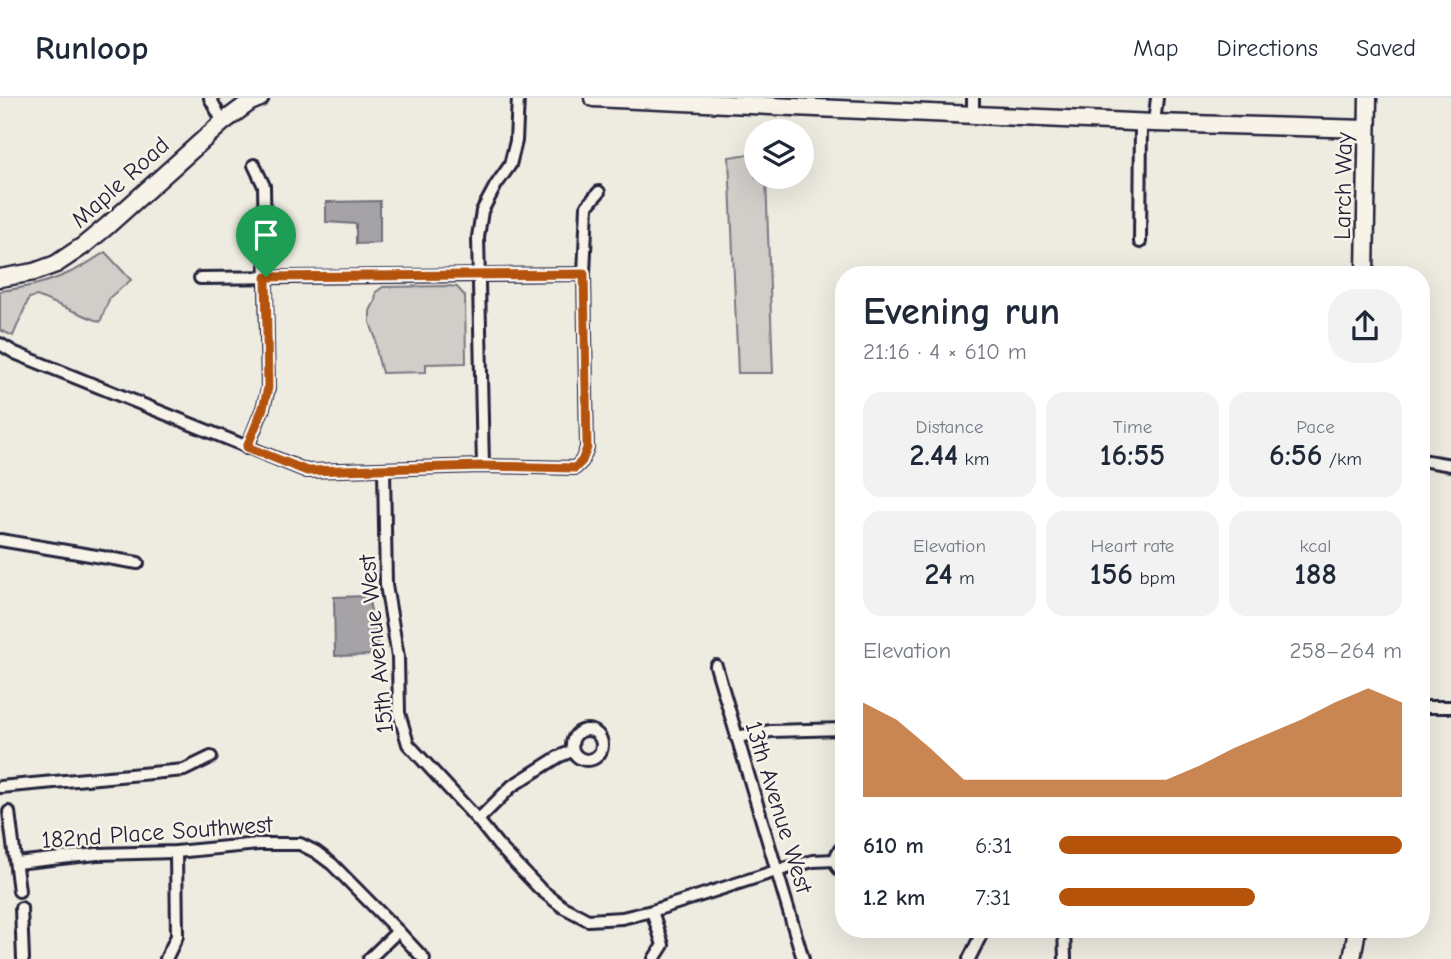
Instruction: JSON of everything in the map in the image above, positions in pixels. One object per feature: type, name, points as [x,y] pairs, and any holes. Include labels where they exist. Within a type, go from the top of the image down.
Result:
[{"type":"street","points":[[210,98],[223,122]]},
{"type":"street","name":"Maple Road","points":[[0,278],[34,272],[56,264],[83,246],[236,111],[260,98]]},
{"type":"street","points":[[483,466],[478,237],[482,213],[510,165],[516,141],[518,98]]},
{"type":"street","points":[[593,98],[973,106],[1148,123],[1367,129]]},
{"type":"street","points":[[1140,242],[1148,123],[1157,98]]},
{"type":"street","name":"Larch Way","points":[[1365,266],[1368,98]]},
{"type":"street","points":[[247,447],[268,388],[264,186],[254,166]]},
{"type":"street","points":[[0,344],[14,353],[307,471],[483,466],[575,468],[582,461],[587,448],[584,274],[587,206],[599,192]]},
{"type":"street","points":[[200,278],[584,274]]},
{"type":"street","points":[[1430,462],[1451,466]]},
{"type":"street","name":"15th Avenue West","points":[[384,469],[386,585],[398,657],[399,713],[408,744],[540,889],[588,920],[622,918],[776,871],[813,861],[835,860]]},
{"type":"street","points":[[0,540],[138,562]]},
{"type":"street","name":"13th Avenue West","points":[[716,666],[803,959]]},
{"type":"street","points":[[1430,707],[1451,707]]},
{"type":"street","points":[[736,737],[771,730],[835,729]]},
{"type":"street","points":[[478,820],[512,786],[572,751]]},
{"type":"street","points":[[0,787],[184,770],[211,757]]},
{"type":"street","points":[[9,812],[19,891]]},
{"type":"street","name":"182nd Place Southwest","points":[[16,863],[97,854],[300,844],[332,864],[398,930]]},
{"type":"street","points":[[166,959],[177,936],[176,852]]},
{"type":"street","points":[[21,908],[23,959]]},
{"type":"street","points":[[652,911],[663,945],[654,959]]},
{"type":"street","points":[[369,959],[398,930],[424,959]]},
{"type":"street","points":[[969,959],[980,938]]},
{"type":"street","points":[[1064,938],[1065,959]]},
{"type":"street","points":[[1352,959],[1356,938]]},
{"type":"shaded area","points":[[744,155],[744,189],[766,189],[773,373],[738,373],[729,157]]},
{"type":"shaded area","points":[[380,201],[380,243],[356,244],[356,224],[326,222],[326,202]]},
{"type":"shaded area","points":[[105,252],[131,280],[110,297],[100,322],[37,296],[29,298],[13,336],[0,330],[0,291],[54,279],[80,268]]},
{"type":"shaded area","points":[[383,287],[457,287],[465,296],[466,363],[426,364],[426,372],[382,373],[370,322],[370,311],[376,292]]},
{"type":"shaded area","points":[[368,596],[380,655],[335,656],[334,597]]},
{"type":"route","points":[[584,274],[587,448],[582,461],[575,468],[483,466],[307,471],[247,447],[268,388],[266,277],[584,274]]}]
